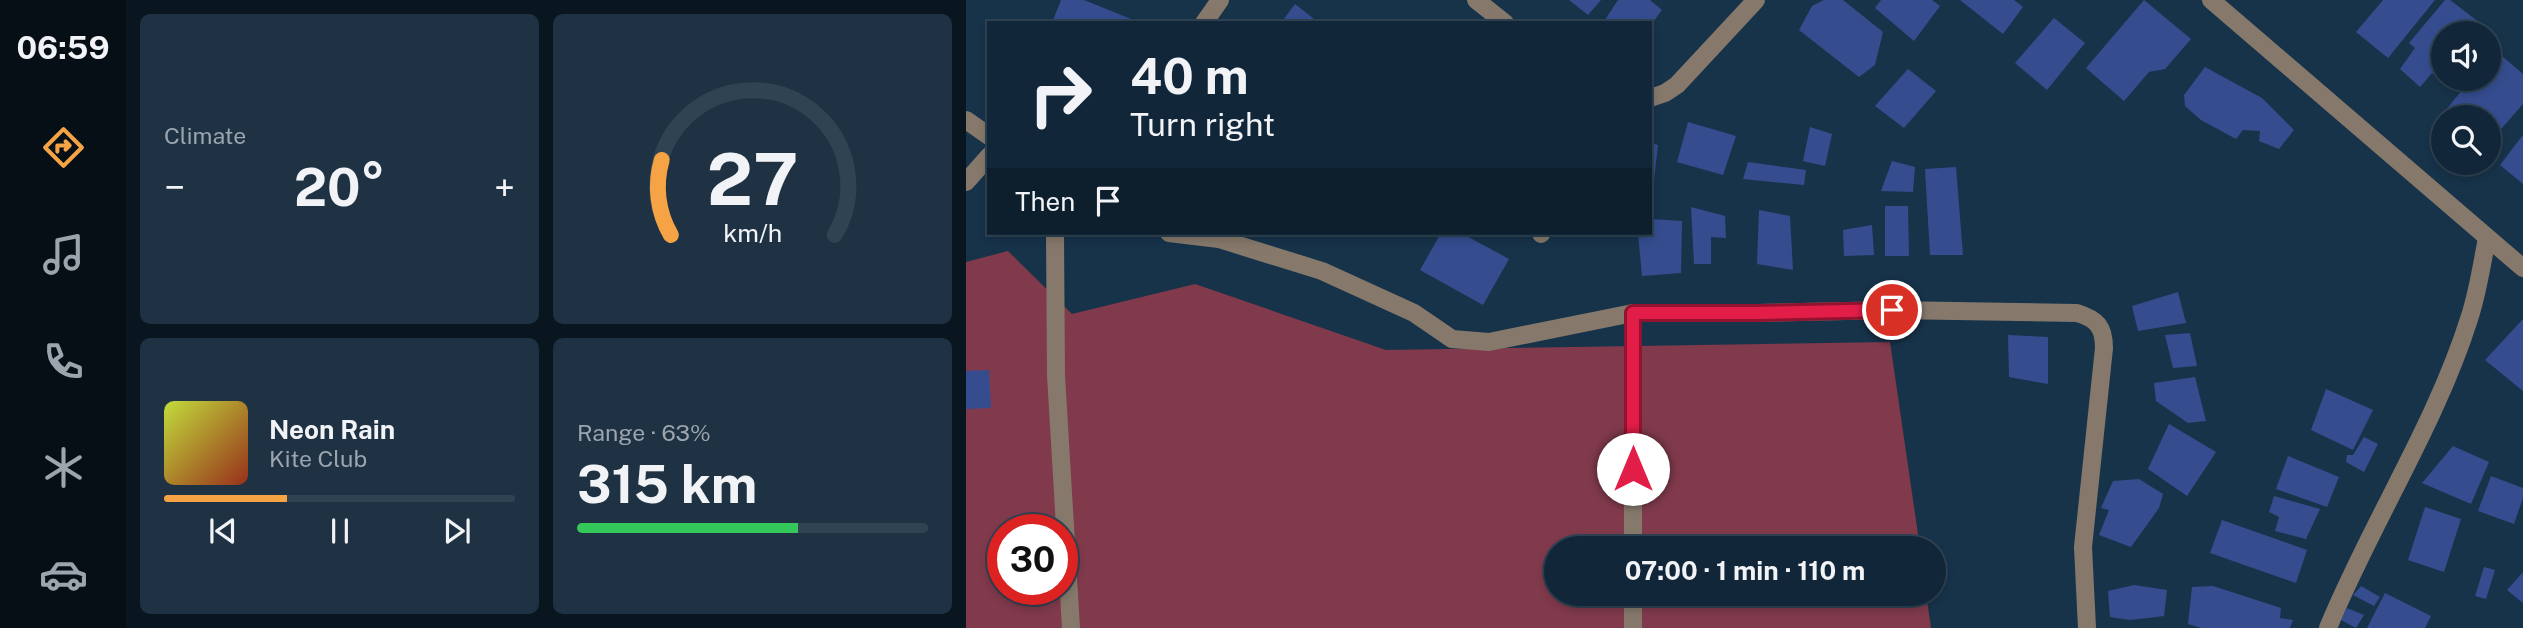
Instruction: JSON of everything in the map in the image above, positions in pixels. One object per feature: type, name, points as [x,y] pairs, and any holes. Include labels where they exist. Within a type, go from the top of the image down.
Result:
[{"type":"street","points":[[1205,21],[1220,0]]},
{"type":"street","points":[[1476,0],[1502,21]]},
{"type":"street","points":[[1652,97],[1677,85],[1756,0]]},
{"type":"street","points":[[2211,0],[2523,268]]},
{"type":"street","points":[[966,120],[987,134]]},
{"type":"street","points":[[966,182],[987,158]]},
{"type":"street","points":[[1055,235],[1056,375],[1071,628]]},
{"type":"street","points":[[1186,235],[1219,239],[1322,271],[1414,313],[1452,339],[1489,342],[1633,313],[1892,310],[2077,313],[2093,318],[2104,332],[2104,348],[2083,547],[2087,628]]},
{"type":"street","points":[[2328,628],[2438,397],[2470,316],[2487,238]]},
{"type":"street","points":[[1633,313],[1633,536]]},
{"type":"street","points":[[1633,606],[1633,628]]},
{"type":"shaded area","points":[[1008,251],[1072,314],[1195,284],[1386,350],[1890,342],[1918,536],[1544,536],[1544,606],[1928,606],[1931,628],[966,628],[966,262]]},
{"type":"building","points":[[1061,0],[1084,0],[1136,21],[1053,21]]},
{"type":"building","points":[[1569,0],[1601,0],[1588,15]]},
{"type":"building","points":[[1618,0],[1650,0],[1662,10],[1652,23],[1652,21],[1604,21]]},
{"type":"building","points":[[1824,0],[1843,0],[1883,32],[1875,65],[1859,77],[1799,30],[1812,6]]},
{"type":"building","points":[[1881,0],[1932,0],[1940,6],[1914,41],[1875,8]]},
{"type":"building","points":[[1960,0],[2014,0],[2023,7],[2003,34]]},
{"type":"building","points":[[2144,0],[2191,39],[2165,69],[2149,72],[2124,101],[2086,68]]},
{"type":"building","points":[[2383,0],[2435,0],[2388,58],[2356,32]]},
{"type":"building","points":[[2445,0],[2450,0],[2478,21],[2431,21],[2431,74],[2420,87],[2400,69],[2415,48],[2409,43]]},
{"type":"building","points":[[1295,4],[1316,21],[1282,21]]},
{"type":"building","points":[[2054,18],[2085,43],[2047,90],[2015,63]]},
{"type":"building","points":[[2501,55],[2523,74],[2523,104],[2501,129],[2501,105],[2450,105],[2461,91],[2501,91]]},
{"type":"building","points":[[2205,67],[2262,98],[2294,130],[2279,149],[2259,141],[2260,131],[2243,130],[2236,139],[2201,120],[2185,106],[2184,95]]},
{"type":"building","points":[[1908,69],[1936,91],[1904,128],[1875,106]]},
{"type":"building","points":[[1688,122],[1736,136],[1723,175],[1677,162]]},
{"type":"building","points":[[1810,127],[1832,134],[1825,166],[1803,161]]},
{"type":"building","points":[[2523,135],[2523,184],[2501,164]]},
{"type":"building","points":[[1652,144],[1658,145],[1652,197]]},
{"type":"building","points":[[1892,161],[1915,167],[1913,192],[1881,191]]},
{"type":"building","points":[[1748,162],[1806,170],[1804,185],[1743,179]]},
{"type":"building","points":[[1956,167],[1963,255],[1930,255],[1925,169]]},
{"type":"building","points":[[1885,206],[1908,206],[1909,256],[1885,256]]},
{"type":"building","points":[[1691,207],[1725,216],[1726,238],[1711,237],[1711,264],[1694,264]]},
{"type":"building","points":[[1759,210],[1790,216],[1793,270],[1757,264]]},
{"type":"building","points":[[1652,219],[1682,221],[1681,273],[1642,276],[1638,235],[1652,235]]},
{"type":"building","points":[[1872,225],[1874,255],[1844,256],[1843,230]]},
{"type":"building","points":[[1440,235],[1465,235],[1509,259],[1483,305],[1420,270]]},
{"type":"building","points":[[2178,292],[2186,323],[2138,331],[2132,306]]},
{"type":"building","points":[[2523,319],[2523,391],[2485,360]]},
{"type":"building","points":[[2190,333],[2197,366],[2173,368],[2165,335]]},
{"type":"building","points":[[2008,335],[2048,337],[2048,384],[2009,377]]},
{"type":"building","points":[[989,370],[991,408],[966,409],[966,371]]},
{"type":"building","points":[[2195,377],[2206,421],[2188,423],[2156,401],[2154,383]]},
{"type":"building","points":[[2326,389],[2373,410],[2353,450],[2311,430]]},
{"type":"building","points":[[2169,424],[2216,452],[2187,496],[2148,469]]},
{"type":"building","points":[[2364,437],[2378,444],[2364,472],[2346,462],[2347,455],[2353,455]]},
{"type":"building","points":[[2453,446],[2489,462],[2471,504],[2422,483]]},
{"type":"building","points":[[2288,456],[2339,477],[2327,507],[2276,489]]},
{"type":"building","points":[[2491,476],[2523,488],[2523,498],[2514,524],[2478,511]]},
{"type":"building","points":[[2139,479],[2163,494],[2159,508],[2131,547],[2099,535],[2109,510],[2101,508],[2113,481]]},
{"type":"building","points":[[2274,496],[2320,509],[2306,539],[2275,531],[2279,517],[2269,512]]},
{"type":"building","points":[[2425,507],[2461,519],[2444,572],[2408,560]]},
{"type":"building","points":[[2222,520],[2307,550],[2296,583],[2210,553]]},
{"type":"building","points":[[2484,567],[2495,570],[2486,599],[2475,596]]},
{"type":"building","points":[[2523,572],[2523,603],[2507,590]]},
{"type":"building","points":[[2134,585],[2167,590],[2164,616],[2130,620],[2110,617],[2108,591]]},
{"type":"building","points":[[2213,586],[2281,608],[2280,618],[2293,620],[2290,628],[2201,628],[2188,624],[2192,587]]},
{"type":"building","points":[[2361,586],[2380,597],[2374,606],[2353,595]]},
{"type":"building","points":[[2385,593],[2431,616],[2425,628],[2367,628]]},
{"type":"building","points":[[2347,608],[2364,615],[2356,628],[2341,620]]},
{"type":"route","points":[[1633,469],[1633,313],[1892,310]]}]
